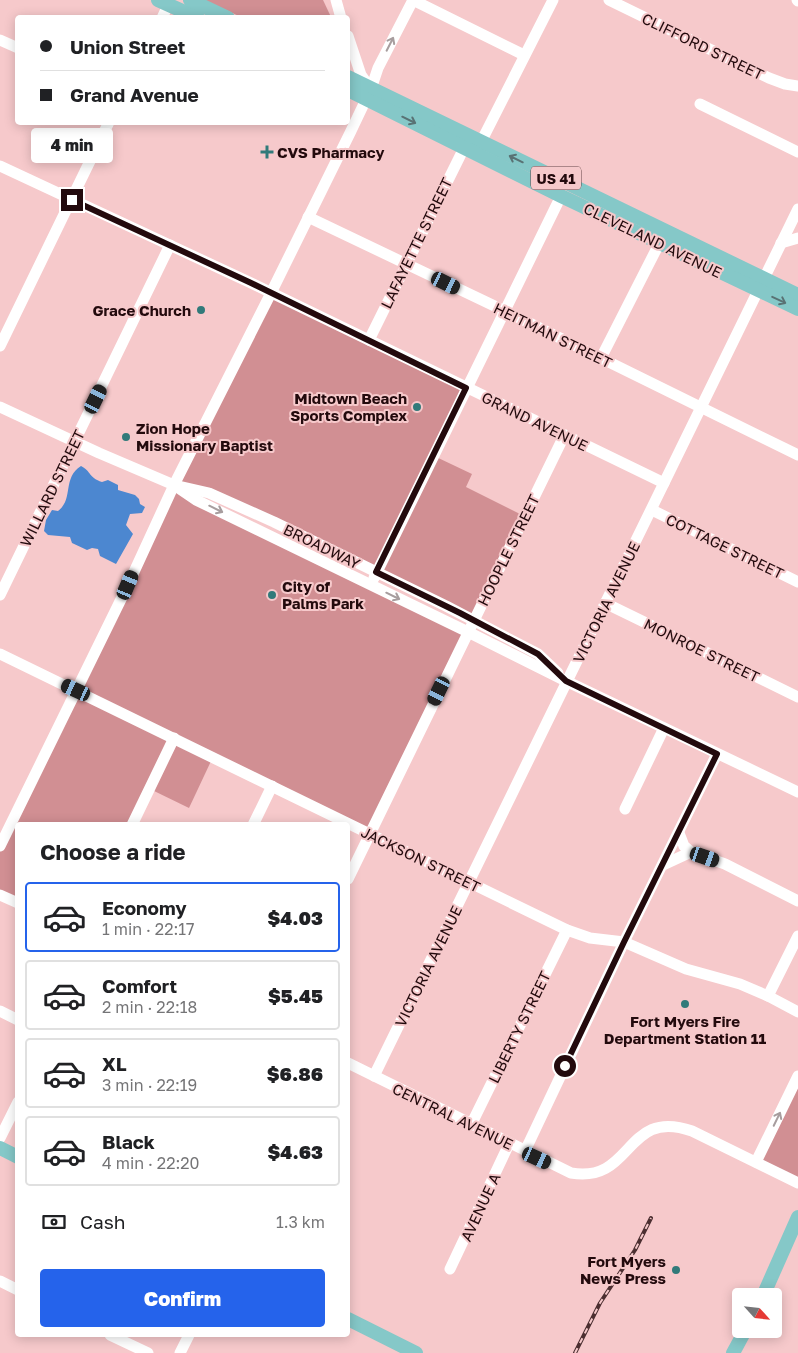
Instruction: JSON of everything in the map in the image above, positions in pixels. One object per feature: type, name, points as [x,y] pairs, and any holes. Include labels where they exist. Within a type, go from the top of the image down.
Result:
[{"type":"main road","points":[[163,8],[192,1],[222,15]]},
{"type":"main road","points":[[163,8],[188,15]]},
{"type":"main road","name":"CLEVELAND AVENUE","points":[[350,79],[368,94],[464,148],[561,196],[660,242],[762,285],[798,295]]},
{"type":"main road","name":"CLEVELAND AVENUE","points":[[350,90],[368,94],[481,142],[593,196],[762,285],[798,309]]},
{"type":"main road","points":[[561,196],[577,194],[593,196]]},
{"type":"main road","points":[[0,1148],[15,1156]]},
{"type":"main road","points":[[766,1288],[798,1217]]},
{"type":"main road","points":[[781,1254],[798,1241]]},
{"type":"main road","points":[[350,1320],[416,1353]]},
{"type":"main road","points":[[733,1353],[741,1338]]},
{"type":"main road","points":[[742,1353],[748,1338]]},
{"type":"street","points":[[336,0],[341,15]]},
{"type":"street","points":[[0,846],[128,585],[174,484],[272,293],[368,94],[378,68],[413,0],[524,55]]},
{"type":"street","points":[[481,142],[553,0]]},
{"type":"street","name":"CLIFFORD STREET","points":[[609,0],[769,78],[785,84],[798,86]]},
{"type":"street","points":[[0,40],[15,47]]},
{"type":"street","points":[[350,42],[368,94]]},
{"type":"street","points":[[700,104],[798,152]]},
{"type":"street","points":[[0,346],[108,125]]},
{"type":"street","name":"LAFAYETTE STREET","points":[[369,340],[464,148]]},
{"type":"street","name":"GRAND AVENUE","points":[[0,166],[272,293],[664,483]]},
{"type":"street","points":[[370,585],[561,196]]},
{"type":"street","name":"VICTORIA AVENUE","points":[[374,1076],[798,209]]},
{"type":"street","name":"HEITMAN STREET","points":[[308,217],[505,311],[798,455]]},
{"type":"street","points":[[781,243],[798,238]]},
{"type":"street","points":[[601,358],[660,242]]},
{"type":"street","name":"WILLARD STREET","points":[[0,595],[170,245]]},
{"type":"street","name":"BROADWAY","points":[[0,407],[75,442],[174,484],[209,493],[274,522],[474,620],[538,654],[566,681]]},
{"type":"street","name":"HOOPLE STREET","points":[[350,875],[564,436]]},
{"type":"street","name":"BROADWAY","points":[[174,484],[196,500],[798,792]]},
{"type":"street","name":"COTTAGE STREET","points":[[652,510],[798,582]]},
{"type":"street","name":"MONROE STREET","points":[[605,604],[798,697]]},
{"type":"street","name":"JACKSON STREET","points":[[0,654],[346,822]]},
{"type":"street","points":[[625,809],[664,728]]},
{"type":"street","points":[[133,822],[174,738]]},
{"type":"street","points":[[525,1151],[624,942],[717,754]]},
{"type":"street","points":[[254,822],[272,786]]},
{"type":"street","name":"JACKSON STREET","points":[[350,824],[567,930],[590,938],[624,942],[686,969],[740,984],[798,1012]]},
{"type":"street","points":[[679,833],[684,846],[691,852],[725,864],[798,901]]},
{"type":"street","points":[[663,865],[691,852]]},
{"type":"street","points":[[0,895],[15,902]]},
{"type":"street","name":"LIBERTY STREET","points":[[471,1124],[567,930]]},
{"type":"street","points":[[768,996],[798,936]]},
{"type":"street","points":[[0,1011],[15,1018]]},
{"type":"street","name":"CENTRAL AVENUE","points":[[350,1065],[571,1173],[590,1174],[607,1168],[614,1164],[641,1134],[666,1126],[692,1131],[798,1183]]},
{"type":"street","points":[[756,1162],[798,1076]]},
{"type":"street","points":[[0,1138],[15,1108]]},
{"type":"street","name":"AVENUE A","points":[[450,1269],[509,1144]]},
{"type":"street","points":[[0,1282],[15,1289]]},
{"type":"street","points":[[114,1337],[148,1353]]},
{"type":"street","points":[[180,1353],[188,1337]]},
{"type":"shaded area","points":[[204,0],[323,0],[330,15],[237,15]]},
{"type":"shaded area","points":[[273,296],[465,388],[432,455],[472,474],[466,487],[524,516],[473,617],[176,483]]},
{"type":"shaded area","name":"City of Palms Park","points":[[175,487],[466,632],[369,831],[78,690]]},
{"type":"shaded area","points":[[77,693],[172,739],[131,822],[15,822],[15,900],[0,893],[0,849]]},
{"type":"shaded area","points":[[175,741],[212,759],[189,808],[152,790]]},
{"type":"shaded area","points":[[798,1076],[798,1183],[756,1162]]},
{"type":"water","points":[[81,466],[98,480],[102,482],[108,480],[118,485],[118,490],[135,495],[139,499],[140,504],[145,507],[142,513],[130,514],[126,525],[133,534],[116,564],[100,556],[98,549],[92,548],[87,550],[72,543],[70,537],[48,535],[44,531],[46,520],[52,510],[58,511],[66,501],[72,476]]},
{"type":"railway","points":[[575,1353],[600,1303],[635,1250],[651,1218]]},
{"type":"place","name":"CVS Pharmacy","points":[[267,152]]},
{"type":"place","name":"Grace Church","points":[[201,310]]},
{"type":"place","name":"Midtown Beach Sports Complex","points":[[417,407]]},
{"type":"place","name":"Zion Hope Missionary Baptist","points":[[126,437]]},
{"type":"place","name":"City of Palms Park","points":[[272,595]]},
{"type":"place","name":"Fort Myers Fire Department Station 11","points":[[685,1004]]},
{"type":"place","name":"Fort Myers News Press","points":[[676,1270]]},
{"type":"route","points":[[72,200],[249,282],[466,388],[376,572],[538,654],[566,681],[717,754],[565,1066]]}]
